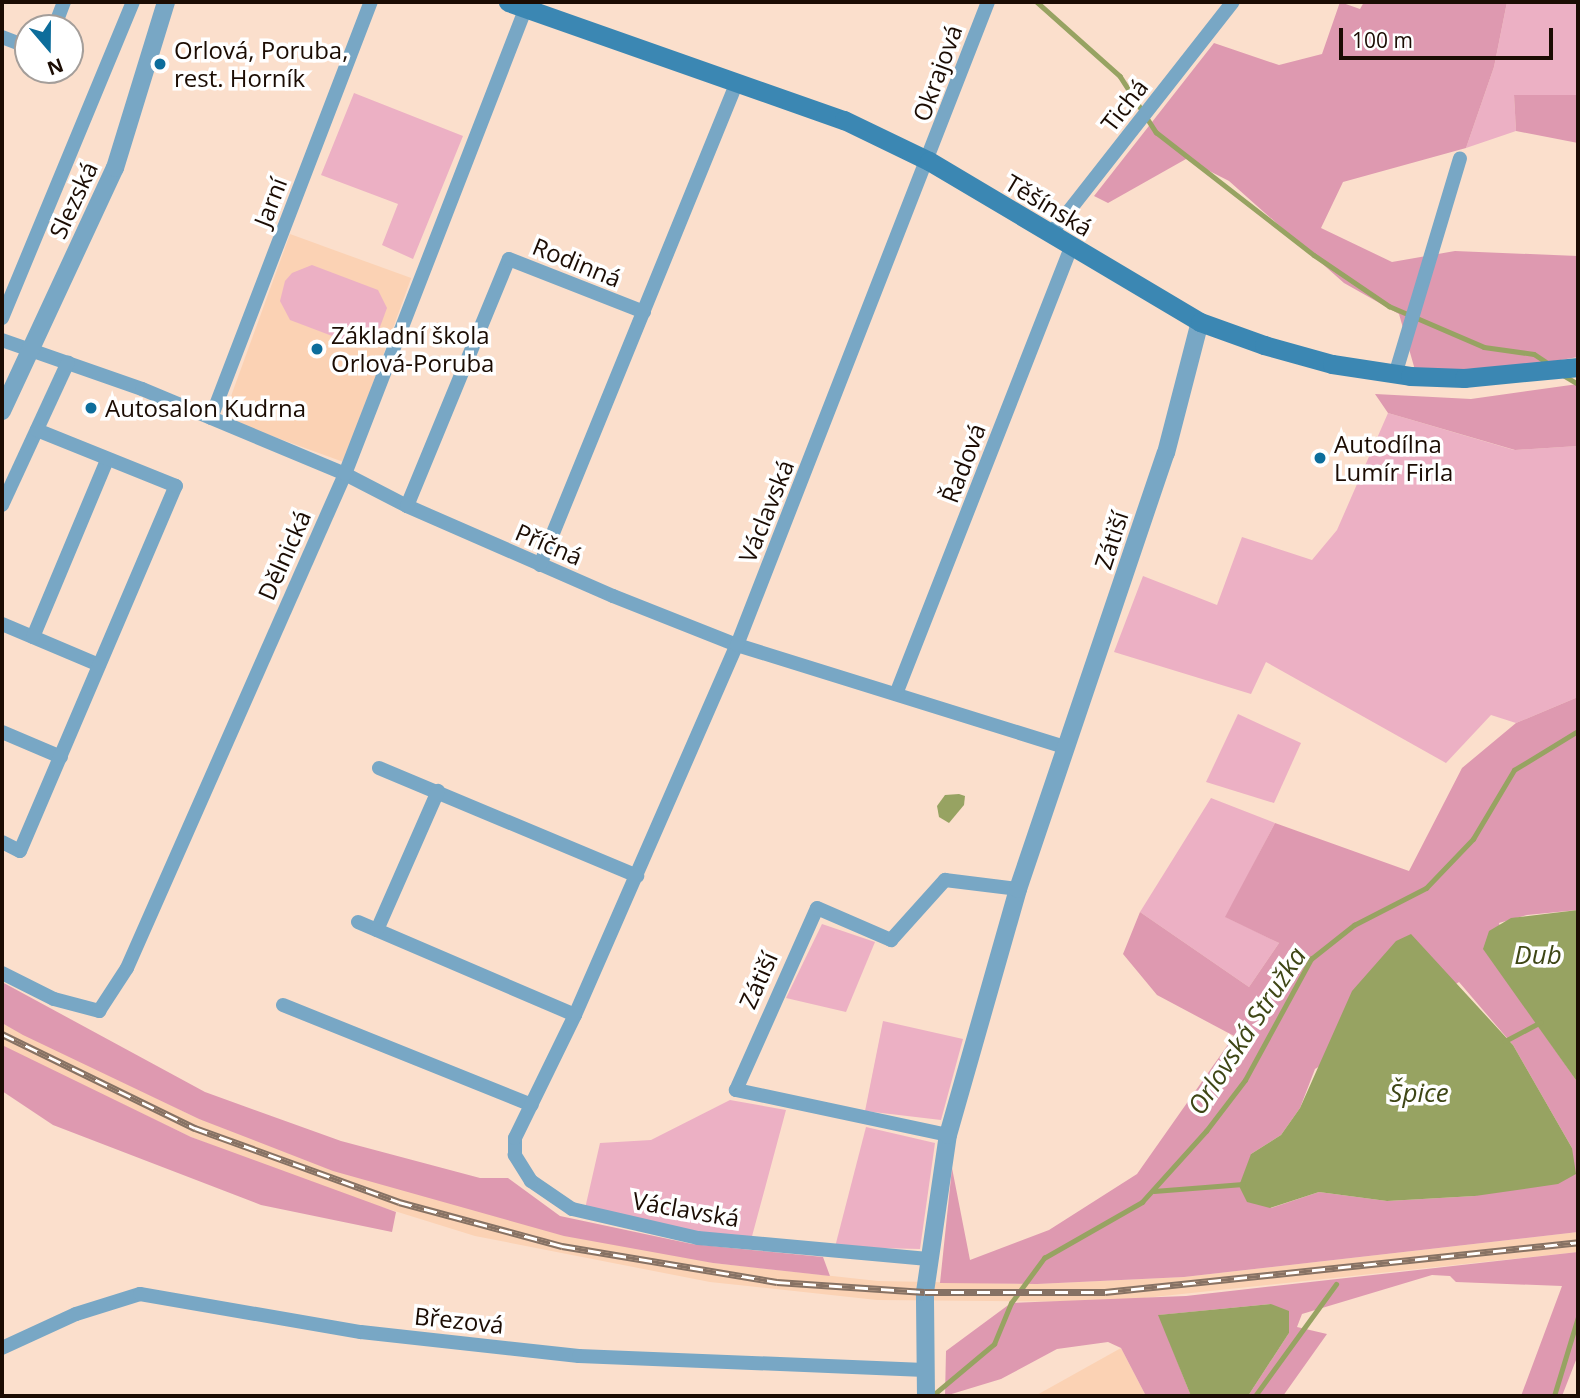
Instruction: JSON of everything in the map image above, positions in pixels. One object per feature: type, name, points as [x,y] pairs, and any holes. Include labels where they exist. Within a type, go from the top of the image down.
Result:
[{"type":"main road","name":"Těšínská","points":[[517,5],[844,120],[929,161],[1071,248],[1200,322],[1298,356],[1395,375],[1464,378],[1578,367]]},
{"type":"street","name":"Slezská","points":[[2,318],[133,2]]},
{"type":"street","name":"Slezská","points":[[2,411],[115,168],[166,2]]},
{"type":"street","name":"Jarní","points":[[211,418],[371,2]]},
{"type":"street","name":"Okrajová","points":[[929,161],[988,2]]},
{"type":"street","name":"Tichá","points":[[1051,235],[1233,2]]},
{"type":"street","name":"Dělnická","points":[[2,973],[83,1010],[99,1011],[109,1001],[345,474],[517,5]]},
{"type":"street","name":"Rodinná","points":[[540,565],[737,82]]},
{"type":"street","points":[[1395,375],[1460,159]]},
{"type":"street","name":"Václavská","points":[[928,1259],[698,1238],[572,1209],[541,1192],[515,1155],[515,1138],[575,1015],[737,645],[929,161]]},
{"type":"street","name":"Řadová","points":[[896,694],[1071,248]]},
{"type":"street","name":"Rodinná","points":[[407,506],[509,259],[643,312]]},
{"type":"street","name":"Zátiší","points":[[926,1396],[928,1259],[948,1135],[1018,889],[1166,453],[1200,322]]},
{"type":"street","name":"Příčná","points":[[2,340],[68,362],[211,418],[345,474],[407,506],[540,565],[737,645],[1064,747]]},
{"type":"street","points":[[2,505],[68,362]]},
{"type":"street","points":[[2,842],[20,850],[176,486],[37,430]]},
{"type":"street","points":[[33,637],[107,460]]},
{"type":"street","points":[[2,624],[99,665]]},
{"type":"street","points":[[2,732],[61,757]]},
{"type":"street","points":[[379,768],[637,876]]},
{"type":"street","points":[[377,930],[438,791]]},
{"type":"street","name":"Zátiší","points":[[948,1135],[736,1090],[817,908],[891,940],[945,880],[1018,889]]},
{"type":"street","points":[[358,922],[575,1015]]},
{"type":"street","points":[[283,1005],[532,1105]]},
{"type":"street","name":"Březová","points":[[2,1348],[76,1314],[140,1294],[361,1332],[579,1356],[925,1370]]},
{"type":"shaded area","points":[[1340,2],[1360,9],[1364,2],[1507,2],[1494,67],[1466,148],[1343,182],[1321,228],[1392,262],[1455,251],[1578,256],[1578,357],[1513,368],[1415,370],[1399,314],[1344,283],[1229,181],[1186,159],[1108,203],[1094,196],[1214,43],[1279,65],[1322,54]]},
{"type":"shaded area","points":[[1507,2],[1578,2],[1578,95],[1514,95],[1516,131],[1466,148],[1494,67]]},
{"type":"shaded area","points":[[354,93],[463,136],[413,259],[382,245],[398,204],[321,175]]},
{"type":"shaded area","points":[[1514,95],[1578,95],[1578,143],[1516,131]]},
{"type":"shaded area","name":"Základní škola Orlová-Poruba","points":[[290,234],[411,278],[344,462],[223,418]]},
{"type":"shaded area","points":[[312,265],[378,290],[387,308],[377,335],[348,342],[290,320],[280,301],[285,281],[292,273]]},
{"type":"shaded area","points":[[1578,384],[1578,446],[1515,450],[1388,413],[1375,394],[1471,399]]},
{"type":"shaded area","points":[[1388,413],[1514,450],[1578,446],[1578,697],[1516,723],[1491,715],[1446,763],[1266,662],[1251,694],[1114,652],[1143,576],[1217,605],[1242,537],[1312,560],[1337,530]]},
{"type":"shaded area","points":[[1578,697],[1578,910],[1527,915],[1499,923],[1517,995],[1578,1083],[1578,1232],[1184,1277],[1037,1284],[940,1283],[952,1168],[970,1260],[1049,1230],[1137,1174],[1234,1036],[1157,995],[1123,954],[1140,912],[1249,987],[1279,943],[1225,917],[1275,823],[1409,871],[1462,768],[1516,723]],"holes":[[[1459,982],[1513,1045],[1572,1148],[1475,1196],[1387,1201],[1319,1192],[1271,1208],[1251,1154],[1281,1135],[1300,1108],[1315,1069]]]},
{"type":"shaded area","points":[[1238,714],[1301,743],[1274,803],[1206,782]]},
{"type":"shaded area","points":[[1211,798],[1275,823],[1226,917],[1279,943],[1249,987],[1140,912]]},
{"type":"shaded area","points":[[822,924],[875,942],[846,1012],[786,998]]},
{"type":"shaded area","points":[[2,982],[205,1092],[341,1141],[480,1178],[508,1178],[560,1216],[692,1244],[823,1257],[830,1276],[713,1263],[564,1236],[333,1171],[199,1119],[23,1035],[2,1023]]},
{"type":"shaded area","points":[[883,1021],[963,1039],[941,1120],[865,1111]]},
{"type":"shaded area","points":[[2,1023],[199,1119],[713,1263],[878,1281],[1037,1284],[1184,1277],[1578,1232],[1578,1252],[1106,1302],[877,1300],[710,1282],[475,1236],[327,1190],[191,1137],[13,1052],[2,1045]]},
{"type":"shaded area","points":[[2,1045],[191,1137],[396,1212],[392,1232],[261,1205],[53,1125],[2,1091]]},
{"type":"shaded area","points":[[730,1100],[786,1110],[751,1240],[584,1213],[600,1143],[651,1140]]},
{"type":"shaded area","points":[[866,1127],[935,1143],[920,1249],[835,1247]]},
{"type":"shaded area","points":[[1578,1252],[1578,1355],[1562,1396],[1521,1396],[1562,1286],[1456,1282],[1450,1276],[1432,1275],[1302,1314],[1297,1327],[1327,1334],[1283,1396],[1248,1396],[1289,1333],[1271,1304],[1159,1315],[1191,1396],[1146,1396],[1121,1348],[1108,1342],[1057,1349],[1001,1379],[945,1396],[946,1351],[1011,1303],[1186,1296]]},
{"type":"shaded area","points":[[1121,1348],[1146,1396],[1035,1396]]},
{"type":"water","points":[[945,795],[965,796],[964,805],[949,823],[939,817],[937,806]]},
{"type":"water","name":"Dub","points":[[1578,910],[1578,1083],[1483,949],[1489,931],[1511,918]]},
{"type":"water","name":"Špice","points":[[1411,934],[1513,1045],[1572,1148],[1576,1174],[1558,1184],[1475,1196],[1387,1201],[1319,1192],[1270,1208],[1247,1202],[1239,1186],[1251,1154],[1281,1135],[1300,1108],[1352,991],[1396,941]]},
{"type":"water","points":[[1271,1304],[1289,1311],[1289,1333],[1248,1396],[1191,1396],[1158,1315]]},
{"type":"waterway","points":[[1037,2],[1120,76],[1156,132],[1314,255],[1389,306],[1484,347],[1534,354],[1548,363]]},
{"type":"waterway","points":[[1563,375],[1578,384]]},
{"type":"waterway","name":"Orlovská Stružka","points":[[932,1396],[994,1344],[1011,1303],[1044,1258],[1142,1202],[1206,1131],[1245,1080],[1311,959],[1354,925],[1426,888],[1473,839],[1514,770],[1578,731]]},
{"type":"waterway","points":[[1505,1041],[1540,1022]]},
{"type":"waterway","points":[[1154,1191],[1243,1184]]},
{"type":"waterway","points":[[1255,1396],[1336,1284]]},
{"type":"waterway","points":[[1554,1396],[1578,1317]]},
{"type":"railway","points":[[2,1034],[195,1128],[399,1202],[562,1246],[777,1282],[925,1292],[1105,1292],[1578,1242]]},
{"type":"place","name":"Orlová, Poruba, rest. Horník","points":[[160,64]]},
{"type":"place","name":"Základní škola Orlová-Poruba","points":[[317,349]]},
{"type":"place","name":"Autosalon Kudrna","points":[[91,408]]},
{"type":"place","name":"Autodílna Lumír Firla","points":[[1320,458]]}]
